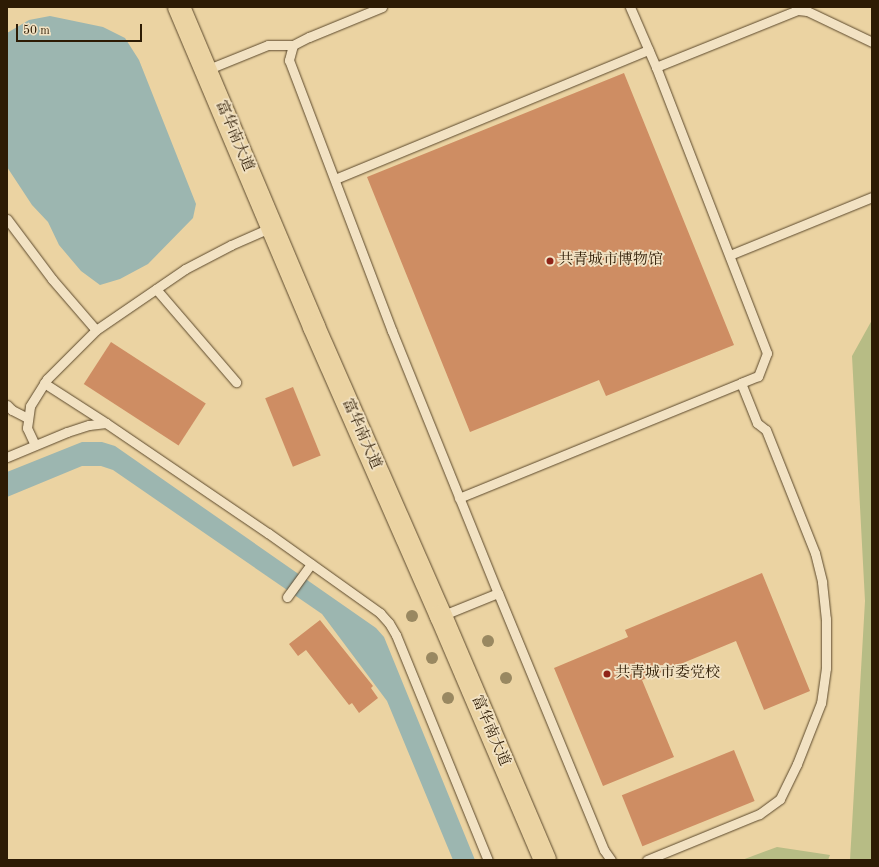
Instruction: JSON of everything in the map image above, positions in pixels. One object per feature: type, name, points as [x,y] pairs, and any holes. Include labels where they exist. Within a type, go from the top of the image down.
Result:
[{"type":"main road","name":"富华南大道","points":[[179,7],[272,227],[545,860]]},
{"type":"lane","points":[[206,70],[268,45],[293,45],[382,7]]},
{"type":"lane","points":[[459,498],[758,376],[767,353],[656,67],[630,7]]},
{"type":"lane","points":[[656,67],[798,10],[807,11],[872,42]]},
{"type":"lane","points":[[293,45],[289,60],[392,331],[604,850],[611,860]]},
{"type":"lane","points":[[335,179],[648,50]]},
{"type":"lane","points":[[730,255],[872,197]]},
{"type":"lane","points":[[7,219],[52,279],[96,330]]},
{"type":"lane","points":[[35,446],[27,428],[30,406],[44,383],[96,330],[185,269],[272,227]]},
{"type":"lane","points":[[156,289],[236,382]]},
{"type":"lane","points":[[44,383],[311,564],[380,613],[389,623],[396,636],[488,860]]},
{"type":"lane","points":[[647,860],[759,814],[780,799],[797,764],[820,703],[826,668],[826,619],[822,582],[815,553],[766,430],[757,422],[741,383]]},
{"type":"lane","points":[[7,405],[12,410],[28,418]]},
{"type":"lane","points":[[7,457],[82,428],[106,424]]},
{"type":"lane","points":[[287,597],[311,564]]},
{"type":"lane","points":[[441,616],[498,593]]},
{"type":"green space","points":[[872,320],[872,860],[850,860],[865,601],[852,356]]},
{"type":"green space","points":[[777,847],[830,855],[828,860],[742,860]]},
{"type":"water","points":[[50,16],[103,27],[125,38],[139,60],[196,204],[193,218],[148,264],[120,279],[100,285],[81,271],[59,245],[48,222],[32,205],[7,167],[7,33],[29,20]]},
{"type":"water","points":[[82,442],[102,442],[115,446],[376,628],[384,637],[475,860],[453,860],[387,701],[322,614],[113,470],[101,466],[82,466],[7,497],[7,472]]},
{"type":"building","name":"共青城市博物馆","points":[[624,73],[734,345],[606,396],[599,380],[470,432],[367,177]]},
{"type":"building","points":[[111,342],[206,404],[179,445],[84,384]]},
{"type":"building","points":[[293,387],[321,456],[293,467],[265,398]]},
{"type":"building","name":"共青城市委党校","points":[[762,573],[810,691],[764,710],[736,641],[642,680],[674,757],[603,786],[554,668],[628,637],[625,630]]},
{"type":"building","points":[[320,620],[373,686],[371,688],[378,698],[359,713],[352,703],[349,705],[306,650],[298,656],[289,644]]},
{"type":"building","points":[[734,750],[755,801],[642,846],[622,795]]},
{"type":"place","name":"共青城市博物馆","points":[[550,261]]},
{"type":"place","name":"共青城市委党校","points":[[607,674]]}]
